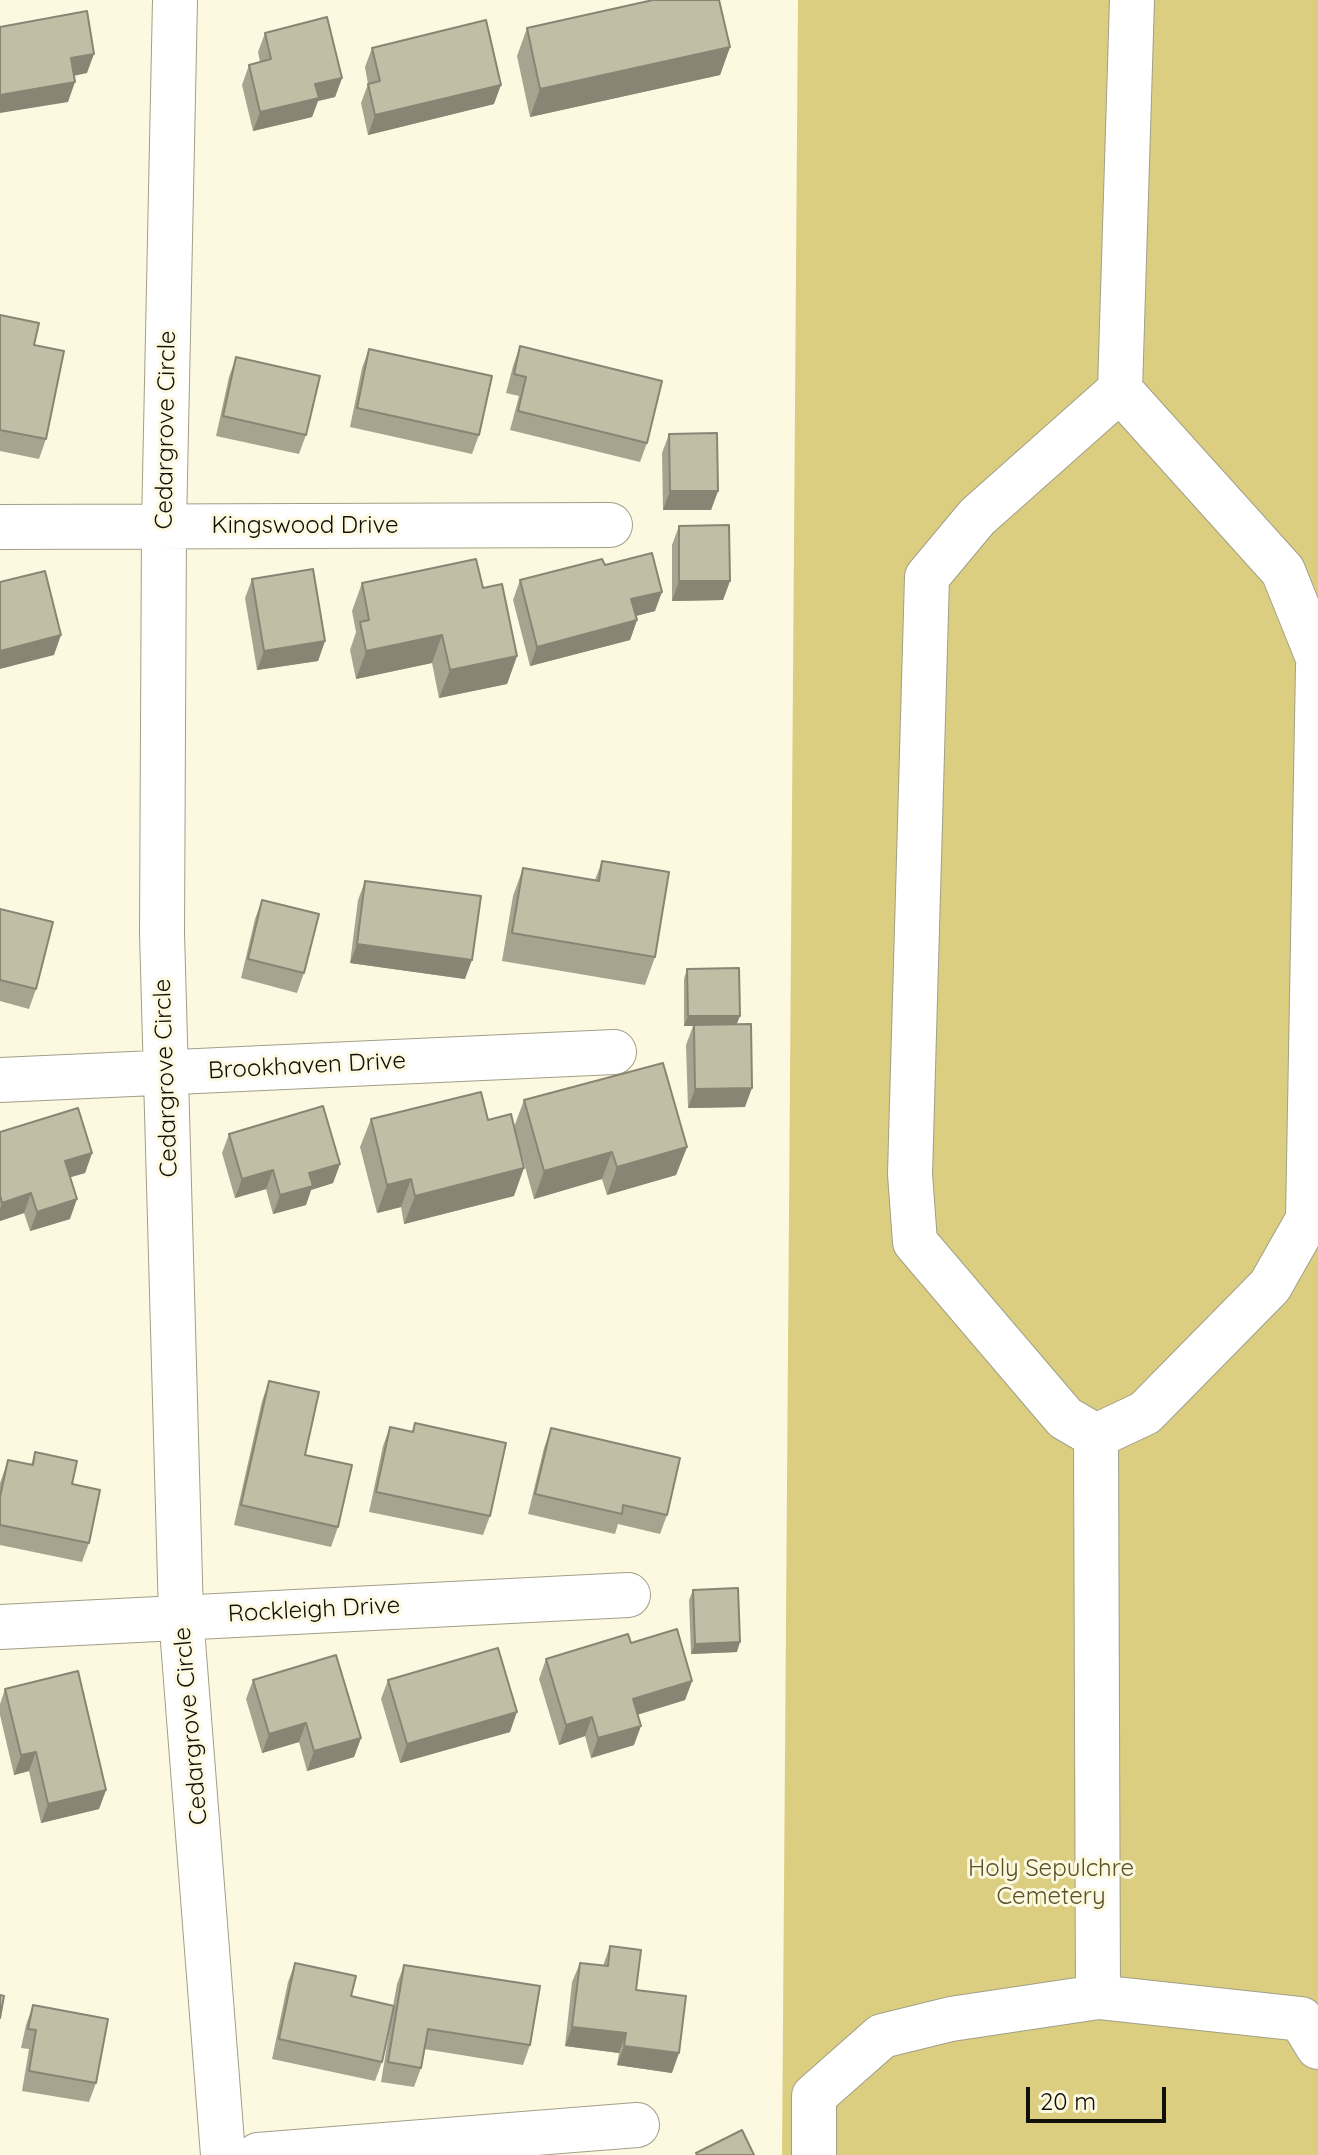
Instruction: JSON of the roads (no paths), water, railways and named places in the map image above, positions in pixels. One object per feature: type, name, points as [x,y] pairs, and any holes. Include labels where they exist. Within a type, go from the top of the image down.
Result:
[{"type":"street","name":"Cedargrove Circle","points":[[175,0],[164,526],[162,933],[181,1616],[223,2155]]},
{"type":"street","points":[[1132,0],[1120,390],[1283,571],[1318,658]]},
{"type":"street","points":[[1096,1436],[1065,1418],[915,1242],[910,1174],[927,577],[977,517],[1120,390]]},
{"type":"street","name":"Kingswood Drive","points":[[0,527],[610,525]]},
{"type":"street","points":[[1096,1436],[1145,1413],[1270,1286],[1308,1219],[1318,666]]},
{"type":"street","name":"Brookhaven Drive","points":[[0,1080],[614,1052]]},
{"type":"street","points":[[1096,1436],[1098,1997]]},
{"type":"street","name":"Rockleigh Drive","points":[[0,1627],[628,1595]]},
{"type":"street","points":[[814,2155],[814,2096],[882,2036],[951,2019],[1098,1997],[1301,2019],[1318,2047]]},
{"type":"street","points":[[258,2155],[637,2125]]},
{"type":"park label","name":"Holy Sepulchre Cemetery","points":[[1051,1883]]}]
